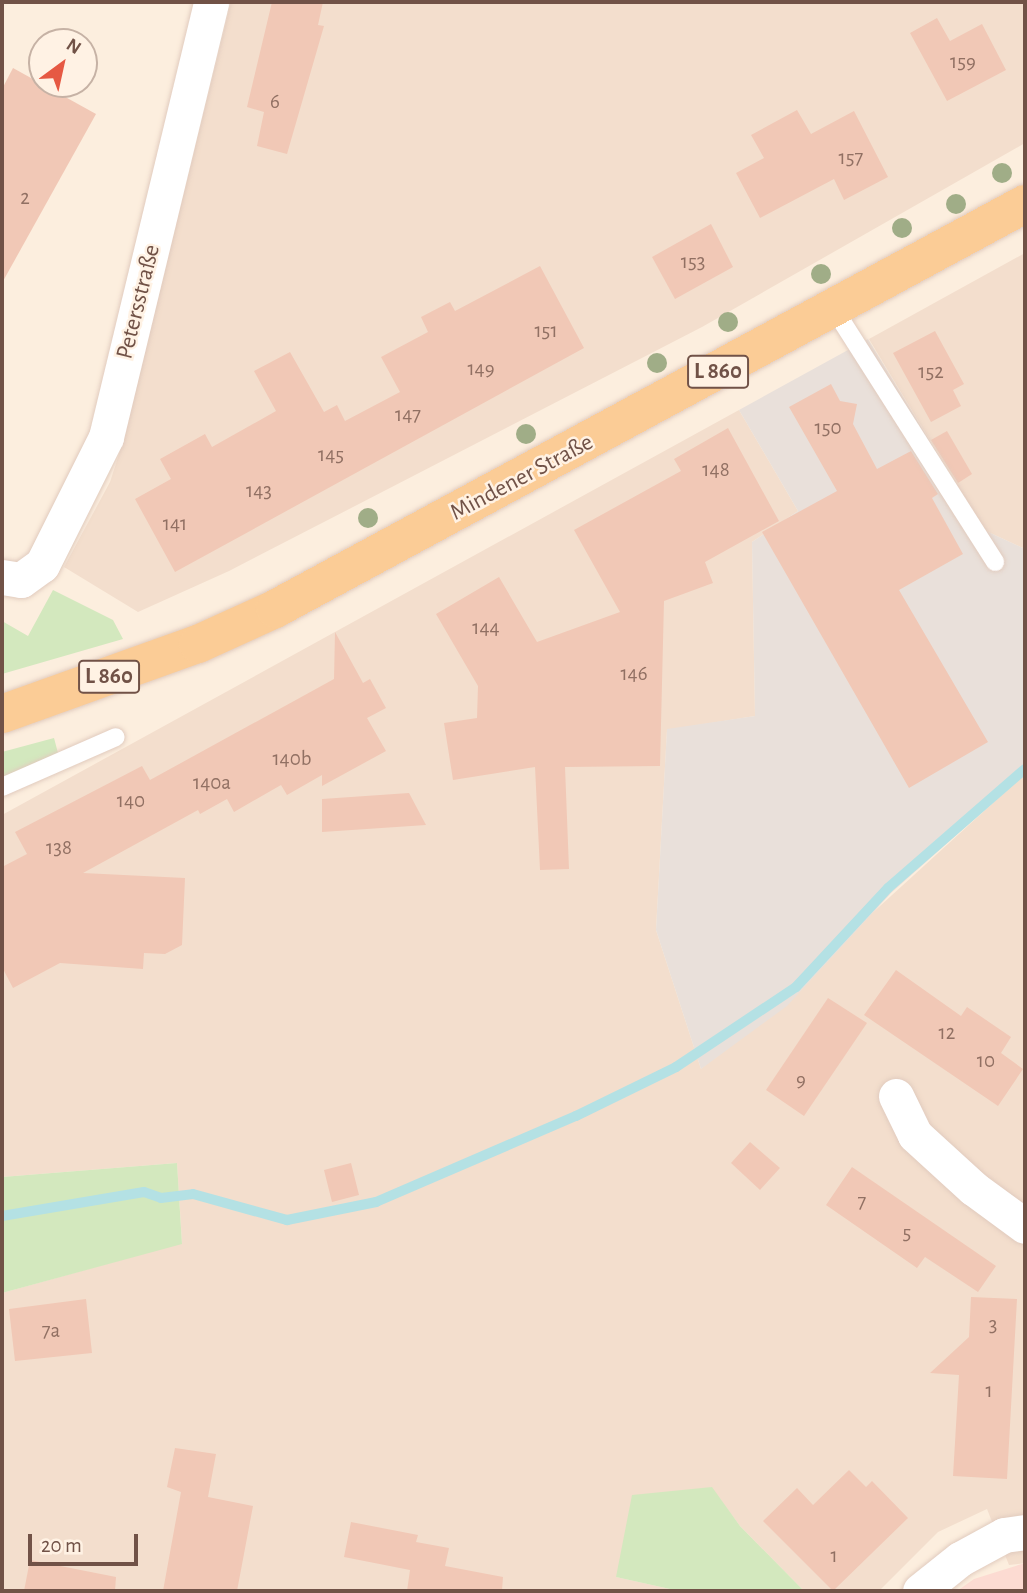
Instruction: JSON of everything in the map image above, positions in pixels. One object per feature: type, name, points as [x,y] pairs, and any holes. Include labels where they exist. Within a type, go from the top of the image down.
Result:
[{"type":"main road","name":"Mindener Straße","points":[[2,714],[198,644],[275,609],[1025,204]]},
{"type":"street","name":"Petersstraße","points":[[11,579],[42,565],[106,437],[211,2]]},
{"type":"street","points":[[896,1096],[915,1135],[973,1188],[1025,1226]]},
{"type":"street","points":[[920,1591],[960,1559],[1004,1535],[1025,1532]]},
{"type":"lane","points":[[834,309],[995,562]]},
{"type":"lane","points":[[2,787],[116,737]]},
{"type":"shaded area","points":[[231,2],[1025,2],[1025,143],[702,327],[229,571],[138,612],[64,567],[110,482],[122,445]]},
{"type":"shaded area","points":[[1025,253],[1025,549],[984,530],[869,339]]},
{"type":"shaded area","points":[[868,339],[984,530],[1025,549],[1025,774],[891,893],[787,1006],[701,1069],[656,930],[667,729],[755,716],[752,542],[798,511],[739,410]]},
{"type":"shaded area","points":[[739,410],[798,511],[752,542],[755,716],[667,730],[656,930],[701,1069],[1025,774],[1025,1563],[1009,1565],[987,1509],[938,1532],[879,1591],[804,1591],[740,1526],[711,1487],[616,1577],[679,1591],[2,1591],[2,1293],[182,1243],[177,1163],[2,1177],[2,815]]},
{"type":"shaded area","points":[[1025,1563],[1025,1591],[957,1591],[974,1579]]},
{"type":"green space","points":[[53,590],[113,620],[123,639],[2,674],[2,621],[28,636]]},
{"type":"green space","points":[[54,738],[58,753],[2,778],[2,752]]},
{"type":"green space","points":[[177,1163],[182,1244],[2,1293],[2,1177]]},
{"type":"green space","points":[[712,1487],[740,1526],[804,1591],[679,1591],[616,1577],[632,1495]]},
{"type":"building","points":[[272,2],[323,2],[318,25],[324,26],[287,154],[257,146],[264,112],[247,107]]},
{"type":"building","points":[[937,18],[950,41],[982,24],[1006,70],[947,101],[910,33]]},
{"type":"building","points":[[13,68],[28,76],[28,98],[67,98],[96,114],[2,283],[2,89]]},
{"type":"building","points":[[797,110],[811,134],[854,111],[888,177],[844,200],[834,179],[760,218],[736,173],[764,158],[751,135]]},
{"type":"building","points":[[711,224],[733,267],[675,299],[652,257]]},
{"type":"building","points":[[540,266],[584,348],[175,572],[135,499],[171,479],[160,459],[205,434],[212,447],[276,411],[254,371],[290,352],[324,412],[337,405],[345,421],[400,392],[381,357],[428,332],[421,317],[450,302],[455,311]]},
{"type":"building","points":[[935,331],[964,384],[953,390],[961,406],[931,422],[893,353]]},
{"type":"building","points":[[831,384],[840,401],[857,404],[853,424],[877,469],[911,451],[938,494],[932,498],[963,554],[899,590],[988,742],[909,788],[762,532],[837,491],[789,407]]},
{"type":"building","points":[[728,428],[779,521],[705,562],[713,583],[664,601],[660,766],[565,767],[569,869],[540,870],[535,767],[453,780],[444,723],[477,718],[478,686],[436,614],[499,577],[537,642],[620,612],[574,530],[681,471],[674,459]]},
{"type":"building","points":[[947,431],[972,474],[958,483],[931,440]]},
{"type":"building","points":[[335,632],[363,683],[370,679],[386,708],[367,718],[386,751],[322,786],[322,775],[287,795],[281,785],[234,812],[227,799],[200,814],[198,810],[83,873],[185,878],[182,945],[165,954],[144,953],[143,969],[60,963],[13,988],[2,967],[2,867],[27,854],[15,832],[142,766],[150,780],[334,679]]},
{"type":"building","points":[[409,793],[426,825],[322,832],[322,799]]},
{"type":"building","points":[[896,970],[961,1016],[967,1007],[1011,1037],[1001,1053],[1023,1069],[998,1106],[864,1015]]},
{"type":"building","points":[[828,998],[867,1023],[804,1116],[766,1090]]},
{"type":"building","points":[[750,1142],[780,1168],[760,1190],[731,1163]]},
{"type":"building","points":[[351,1163],[359,1195],[332,1202],[324,1170]]},
{"type":"building","points":[[852,1167],[996,1266],[978,1292],[925,1257],[917,1268],[826,1205]]},
{"type":"building","points":[[971,1297],[1017,1299],[1007,1479],[953,1476],[959,1375],[930,1373],[969,1337]]},
{"type":"building","points":[[86,1299],[92,1353],[15,1361],[9,1309]]},
{"type":"building","points":[[175,1448],[216,1454],[208,1497],[253,1506],[237,1591],[163,1591],[181,1492],[167,1487]]},
{"type":"building","points":[[849,1470],[866,1487],[872,1481],[908,1518],[833,1591],[763,1521],[797,1488],[813,1505]]},
{"type":"building","points":[[351,1522],[418,1535],[416,1542],[449,1548],[445,1566],[503,1577],[502,1591],[407,1591],[410,1570],[344,1557]]},
{"type":"building","points":[[30,1560],[116,1577],[115,1591],[24,1591]]},
{"type":"waterway","points":[[2,1216],[144,1192],[161,1198],[193,1194],[287,1220],[376,1202],[576,1116],[676,1067],[796,987],[888,888],[1025,769]]}]
